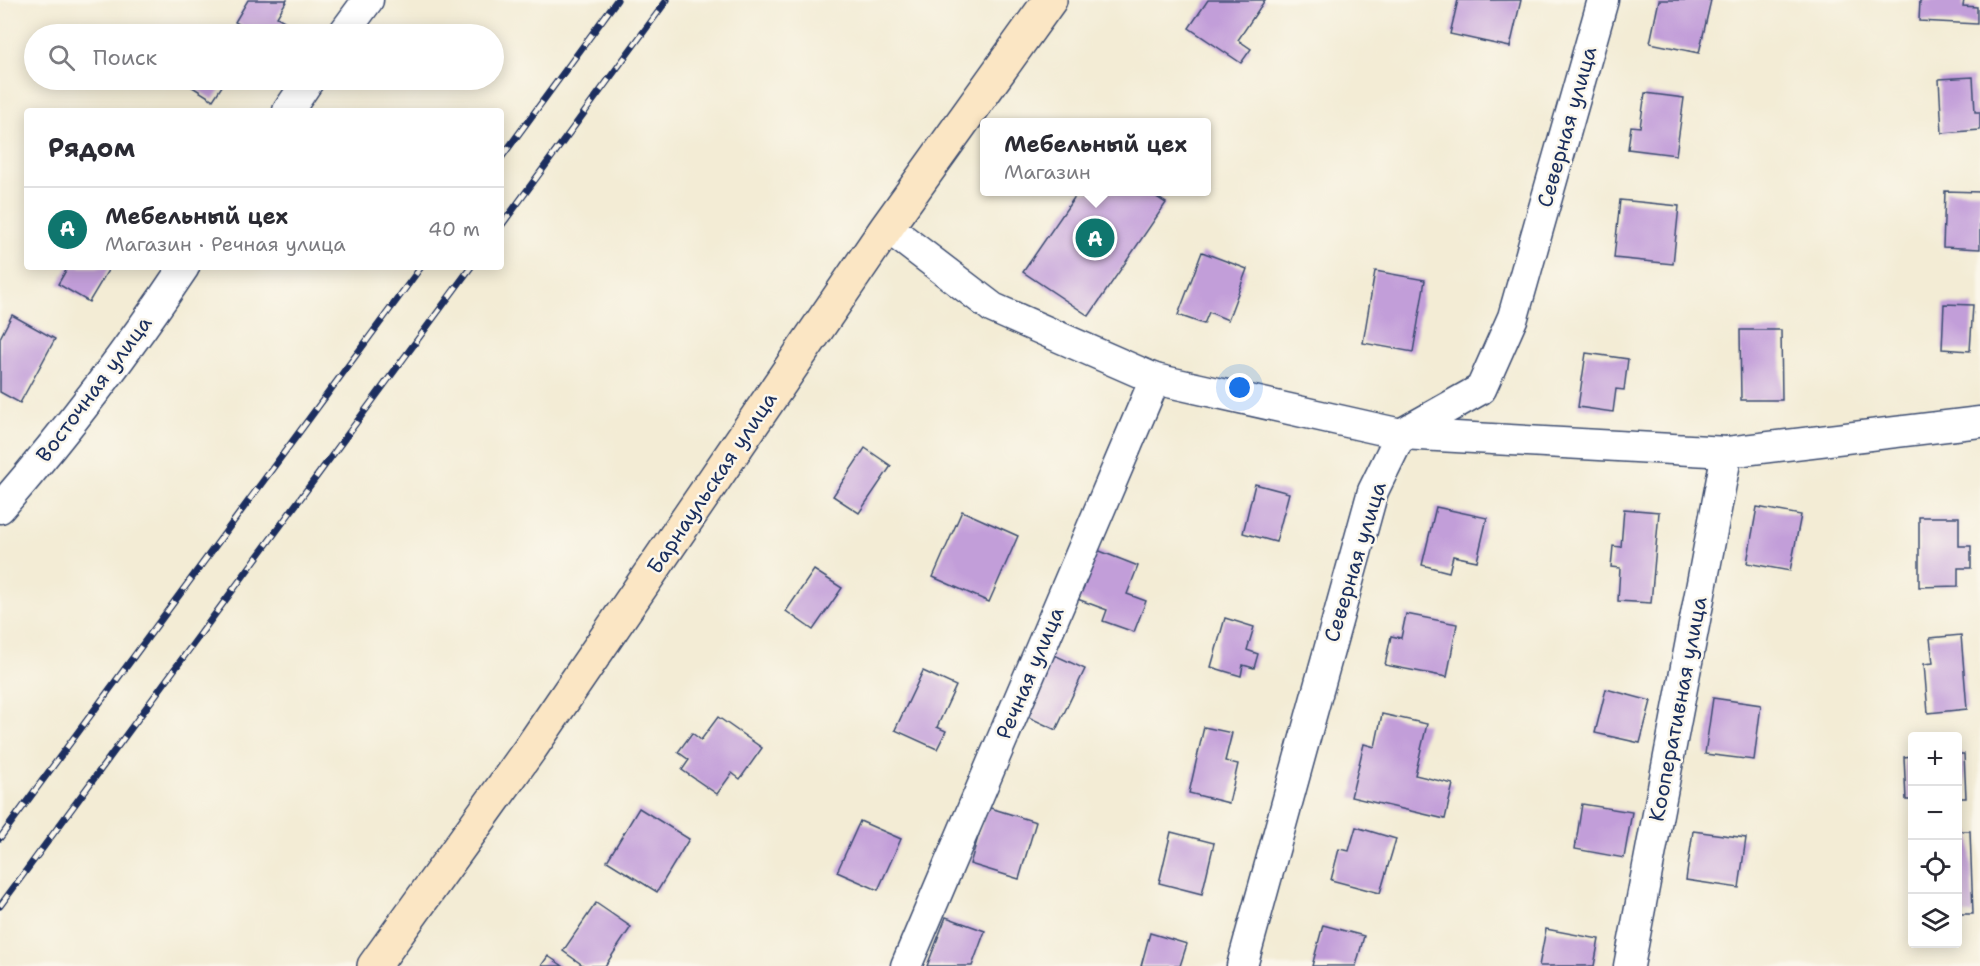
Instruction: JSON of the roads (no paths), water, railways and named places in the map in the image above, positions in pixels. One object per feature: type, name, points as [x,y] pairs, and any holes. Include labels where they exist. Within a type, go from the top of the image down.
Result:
[{"type":"street","points":[[350,24],[368,0]]},
{"type":"street","name":"Барнаульская улица","points":[[374,966],[530,750],[887,227],[1050,0]]},
{"type":"street","name":"Северная улица","points":[[1242,966],[1373,491],[1401,434],[1481,388],[1500,350],[1513,317],[1603,0]]},
{"type":"street","points":[[290,108],[302,90]]},
{"type":"street","points":[[887,227],[993,308],[1155,379],[1401,434],[1727,452],[1980,422]]},
{"type":"street","name":"Восточная улица","points":[[0,508],[36,467],[148,320],[182,270]]},
{"type":"street","name":"Речная улица","points":[[906,966],[1155,379]]},
{"type":"street","name":"Кооперативная улица","points":[[1629,966],[1727,452]]},
{"type":"railway","points":[[504,154],[617,0]]},
{"type":"railway","points":[[504,222],[667,0]]},
{"type":"railway","points":[[0,838],[419,270]]},
{"type":"railway","points":[[0,906],[469,270]]},
{"type":"place","name":"Мебельный цех","points":[[1095,238]]}]
